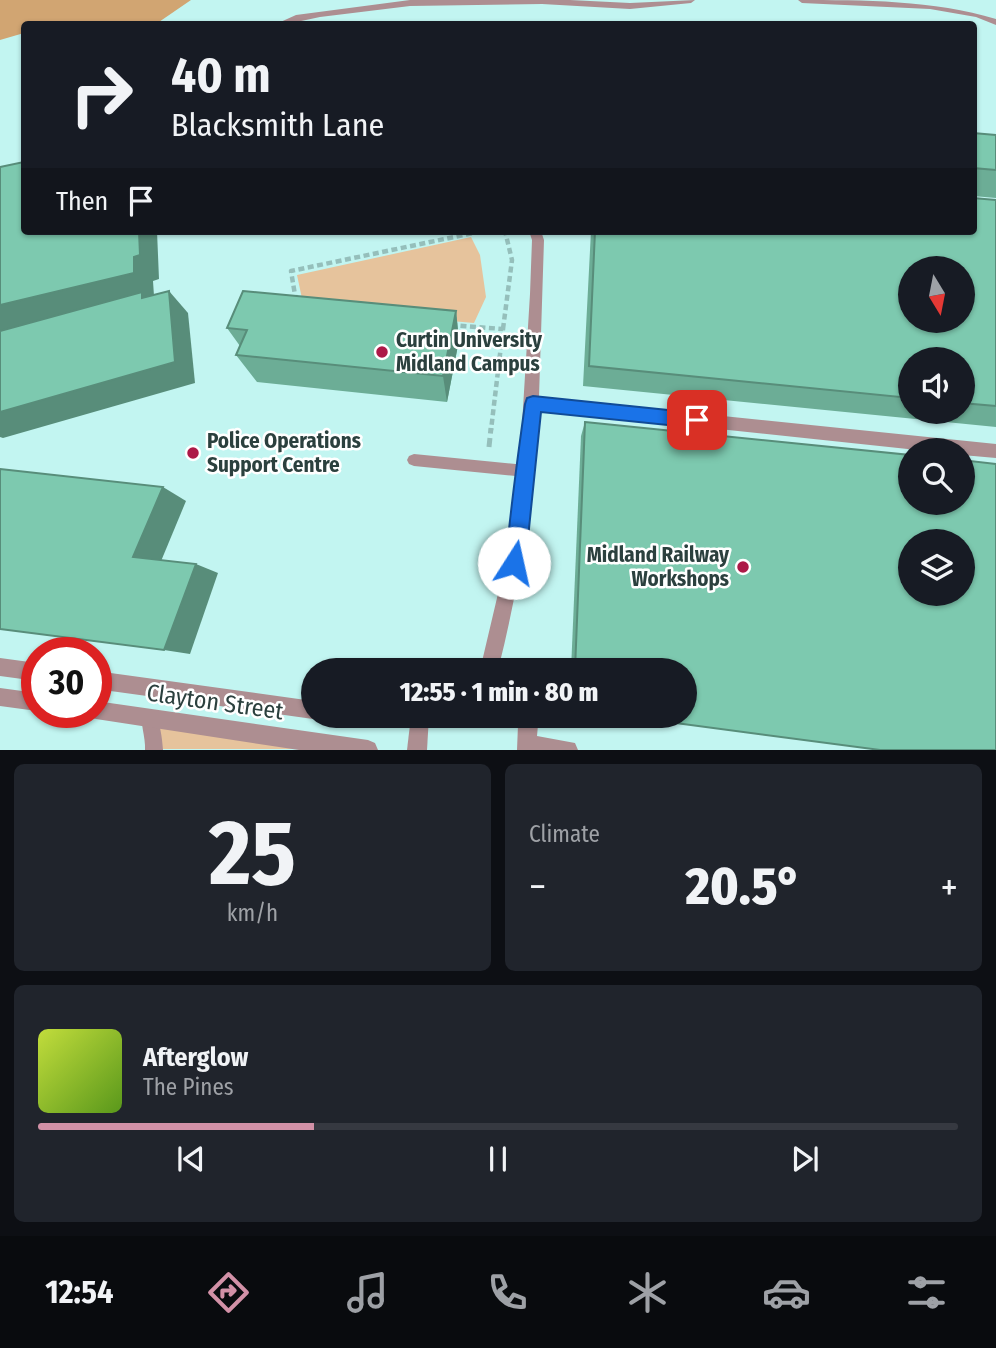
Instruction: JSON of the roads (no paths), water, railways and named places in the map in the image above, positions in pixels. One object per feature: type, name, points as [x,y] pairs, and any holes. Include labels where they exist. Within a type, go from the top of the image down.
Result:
[{"type":"street","points":[[288,21],[320,14],[410,3],[542,1],[630,6],[691,0]]},
{"type":"street","points":[[802,0],[942,9],[984,16],[996,22]]},
{"type":"street","points":[[492,658],[519,538],[533,404],[536,235]]},
{"type":"street","points":[[533,404],[996,451]]},
{"type":"street","points":[[0,667],[21,670]]},
{"type":"street","name":"Clayton Street","points":[[112,682],[301,708]]},
{"type":"street","points":[[0,697],[21,700]]},
{"type":"street","name":"Clayton Street","points":[[112,712],[368,750]]},
{"type":"street","points":[[417,750],[418,728]]},
{"type":"street","points":[[526,728],[528,747],[568,750]]},
{"type":"lane","points":[[414,460],[526,471]]},
{"type":"lane","points":[[149,718],[154,736],[154,750]]},
{"type":"place","name":"Curtin University Midland Campus","points":[[382,352]]},
{"type":"place","name":"Police Operations Support Centre","points":[[193,453]]},
{"type":"place","name":"Midland Railway Workshops","points":[[743,567]]}]
